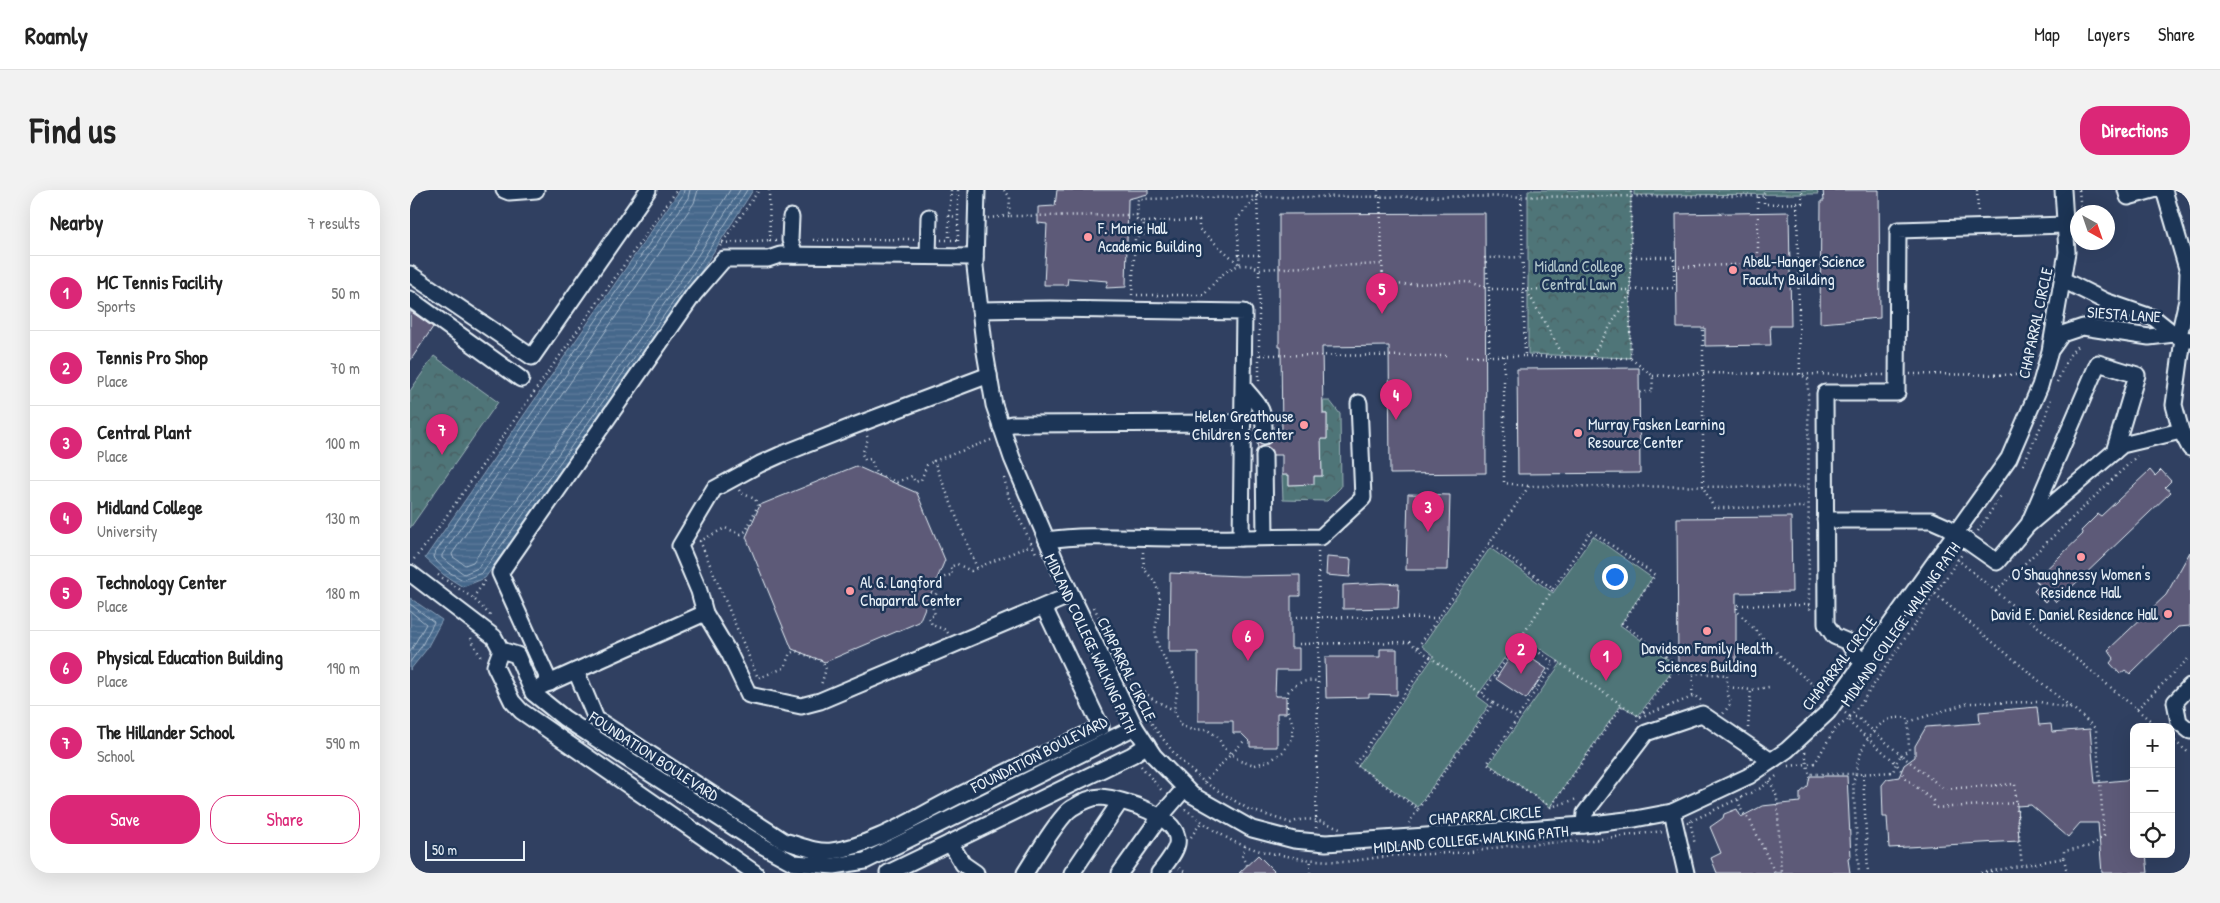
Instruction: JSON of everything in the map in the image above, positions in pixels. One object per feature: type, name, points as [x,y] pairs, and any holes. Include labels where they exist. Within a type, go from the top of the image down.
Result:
[{"type":"street","points":[[504,190],[509,192],[536,190]]},
{"type":"street","points":[[410,274],[532,357],[648,190]]},
{"type":"street","name":"CHAPARRAL CIRCLE","points":[[977,190],[975,256],[980,310],[994,405],[1012,458],[1071,595],[1135,727],[1154,756],[1188,791],[1252,829],[1294,840],[1315,843],[1584,825],[1635,819],[1674,819],[1749,776],[1796,742],[1828,712],[2008,458],[2049,382],[2050,351],[2067,252],[2063,190]]},
{"type":"street","points":[[2126,190],[2128,197],[2153,190]]},
{"type":"street","points":[[2164,190],[2188,272],[2184,337],[2174,405],[2181,432],[2190,448]]},
{"type":"street","points":[[791,217],[790,240],[795,255]]},
{"type":"street","points":[[928,256],[929,217]]},
{"type":"street","points":[[1864,662],[1857,657],[1848,642],[1834,636],[1826,624],[1825,393],[1897,393],[1898,230],[2065,225]]},
{"type":"street","points":[[550,683],[500,573],[694,294],[724,259],[768,259],[780,255],[975,256]]},
{"type":"street","name":"SIESTA LANE","points":[[2063,280],[2105,301],[2154,318],[2184,337]]},
{"type":"street","points":[[410,299],[521,379]]},
{"type":"street","points":[[980,310],[1050,308],[1244,312],[1241,538]]},
{"type":"street","name":"SIESTA LANE","points":[[2050,351],[2062,334],[2083,327],[2149,337],[2184,337]]},
{"type":"street","points":[[2028,525],[2098,363],[2137,375],[2114,452]]},
{"type":"street","points":[[989,375],[780,455],[714,489],[680,546],[699,591],[705,612],[729,653],[748,694],[801,706],[820,701],[1071,595]]},
{"type":"street","points":[[1244,388],[1260,406],[1265,417],[1264,436]]},
{"type":"street","points":[[1047,540],[1068,537],[1116,536],[1167,538],[1321,537],[1363,498],[1359,403]]},
{"type":"street","points":[[1001,427],[1012,424],[1243,423]]},
{"type":"street","points":[[1825,520],[1931,520],[1947,527],[1997,562],[2028,525],[2122,446],[2181,432]]},
{"type":"street","points":[[1264,456],[1265,537]]},
{"type":"street","name":"FOUNDATION BOULEVARD","points":[[410,573],[494,637],[501,650],[517,655],[533,693],[564,718],[761,846],[794,862],[867,867],[890,848],[1135,727]]},
{"type":"street","points":[[576,671],[596,719],[784,841],[811,849],[830,851],[856,845],[884,833],[1045,752],[1101,727],[1044,607]]},
{"type":"street","points":[[512,701],[533,693],[550,683],[705,612]]},
{"type":"street","points":[[501,650],[495,666],[512,701],[521,711],[755,873]]},
{"type":"street","points":[[2190,686],[2175,702],[2179,722],[2190,731]]},
{"type":"street","points":[[1584,825],[1585,813],[1646,733],[1702,714],[1771,761]]},
{"type":"street","points":[[884,833],[890,848],[894,870],[1064,788],[1147,745]]},
{"type":"street","points":[[1045,752],[1064,788]]},
{"type":"street","points":[[1019,765],[1037,801]]},
{"type":"street","points":[[1120,873],[1160,817],[1174,801],[1188,791]]},
{"type":"street","points":[[665,811],[679,792]]},
{"type":"street","points":[[1025,873],[1072,808],[1091,798],[1101,797],[1150,810],[1160,817],[1176,835],[1177,844],[1159,873]]},
{"type":"street","points":[[1072,873],[1120,802]]},
{"type":"street","points":[[1674,819],[1686,873]]},
{"type":"street","points":[[950,843],[963,864],[976,873]]},
{"type":"street","points":[[856,845],[867,867]]},
{"type":"path","points":[[410,556],[414,559],[426,545],[677,190]]},
{"type":"path","points":[[769,190],[770,240]]},
{"type":"path","points":[[950,240],[951,190]]},
{"type":"path","points":[[958,190],[957,240],[960,257]]},
{"type":"path","points":[[1004,190],[1010,197],[1009,216]]},
{"type":"path","points":[[1257,190],[1259,387]]},
{"type":"path","points":[[1240,265],[1237,219],[1263,190]]},
{"type":"path","points":[[1378,190],[1383,285],[1469,282],[1490,289],[1525,291],[1674,288],[1674,257],[1631,257]]},
{"type":"path","points":[[1521,190],[1525,291],[1525,356]]},
{"type":"path","points":[[1630,358],[1631,190]]},
{"type":"path","points":[[1764,190],[1764,204],[1802,203],[1802,190]]},
{"type":"path","points":[[1977,190],[1976,212],[1986,212]]},
{"type":"path","points":[[2079,190],[2080,205]]},
{"type":"path","points":[[1674,267],[1758,264],[1758,196]]},
{"type":"path","points":[[1240,265],[1199,229],[1199,220],[1144,222],[1138,220],[1138,199],[1764,196]]},
{"type":"path","points":[[1797,203],[1800,374]]},
{"type":"path","points":[[949,216],[976,218],[1137,215]]},
{"type":"path","points":[[1144,222],[1143,235],[1135,239],[1132,295],[1204,295],[1225,271],[1240,265],[1251,265],[1259,269],[1383,264]]},
{"type":"path","points":[[722,244],[770,240],[957,240]]},
{"type":"path","points":[[1239,255],[1259,255]]},
{"type":"path","points":[[1489,356],[1490,289],[1487,286],[1485,258],[1523,257]]},
{"type":"path","points":[[1591,358],[1631,290]]},
{"type":"path","points":[[1525,291],[1565,358]]},
{"type":"path","points":[[1703,330],[1703,487],[1714,508],[1808,507]]},
{"type":"path","points":[[1467,356],[1630,358],[1653,376],[1703,373],[2020,374],[2036,376],[2049,382],[2081,342]]},
{"type":"path","points":[[1260,355],[1446,356]]},
{"type":"path","points":[[1504,356],[1504,482],[1529,486],[1808,487]]},
{"type":"path","points":[[1800,374],[1808,379],[1809,604],[1812,614]]},
{"type":"path","points":[[1639,392],[1652,392],[1653,376]]},
{"type":"path","points":[[2019,470],[2046,415],[2052,398]]},
{"type":"path","points":[[865,432],[868,439],[862,454],[865,460],[871,459],[876,474],[897,482],[912,476],[915,482],[921,480],[926,465],[992,442]]},
{"type":"path","points":[[1996,591],[2141,452]]},
{"type":"path","points":[[934,461],[977,568]]},
{"type":"path","name":"MIDLAND COLLEGE WALKING PATH","points":[[1001,470],[1009,498],[1040,560]]},
{"type":"path","points":[[737,484],[740,493],[755,499],[758,505],[746,531],[740,534],[725,528],[700,541],[730,614],[758,678],[784,668],[790,653],[796,651],[823,662],[826,669],[820,684],[824,691]]},
{"type":"path","points":[[1418,647],[1529,486]]},
{"type":"path","name":"MIDLAND COLLEGE WALKING PATH","points":[[1132,754],[1160,790],[1212,829],[1245,846],[1260,851],[1311,859],[1344,862],[1405,855],[1472,852],[1507,846],[1660,832],[1674,819],[1738,800],[1770,781],[1788,766],[1815,763],[1834,730],[1850,717],[1868,694],[2002,494]]},
{"type":"path","points":[[1482,694],[1591,531],[1655,575],[1622,623],[1675,663],[1676,672],[1727,674],[1731,703],[1722,715]]},
{"type":"path","points":[[1489,543],[1553,589]]},
{"type":"path","points":[[950,639],[946,630],[932,624],[929,617],[935,615],[932,605],[942,578],[953,574],[950,567],[957,564],[972,571],[1031,545]]},
{"type":"path","points":[[1143,545],[1144,569],[1155,582],[1160,597],[1155,630],[1158,645],[1178,687],[1174,710],[1180,725],[1192,730],[1206,729],[1218,736],[1224,747],[1240,761],[1255,765],[1271,760],[1283,752],[1292,739],[1293,725],[1287,709],[1288,692],[1295,684],[1306,680],[1318,680]]},
{"type":"path","points":[[1310,547],[1318,547],[1319,618],[1317,820],[1310,873]]},
{"type":"path","points":[[1943,549],[1958,559],[2153,723]]},
{"type":"path","points":[[436,574],[473,598],[493,618]]},
{"type":"path","points":[[1935,593],[2096,728],[2104,836],[2090,846],[2064,851],[2067,873]]},
{"type":"path","points":[[1091,600],[1153,726],[1177,757],[1204,782],[1248,809],[1291,824],[1300,819],[1317,820],[1346,830]]},
{"type":"path","points":[[1297,617],[1438,618]]},
{"type":"path","points":[[1520,639],[1554,663],[1558,662],[1640,717]]},
{"type":"path","points":[[1299,644],[1409,642],[1493,703],[1517,718]]},
{"type":"path","points":[[1418,809],[1355,764],[1430,657]]},
{"type":"path","points":[[2136,709],[2190,657]]},
{"type":"path","points":[[1554,663],[1487,764],[1551,806],[1583,798]]},
{"type":"path","points":[[1634,725],[1676,668]]},
{"type":"path","points":[[1692,697],[1693,673]]},
{"type":"path","points":[[1728,687],[1751,690],[1768,687]]},
{"type":"path","points":[[1826,696],[1831,689]]},
{"type":"path","points":[[1122,698],[1142,690],[1154,700],[1174,710]]},
{"type":"path","points":[[1742,729],[1748,733],[1751,690]]},
{"type":"path","points":[[1640,717],[1695,696],[1709,705]]},
{"type":"path","points":[[1908,722],[1968,703],[2040,702],[2074,709]]},
{"type":"path","points":[[1417,826],[1407,826],[1493,703]]},
{"type":"path","points":[[1551,806],[1622,706]]},
{"type":"path","points":[[1716,710],[1729,720]]},
{"type":"path","points":[[1850,717],[1857,717],[1944,789],[2015,784],[2022,866]]},
{"type":"path","points":[[1796,742],[1807,754],[1809,774],[1856,774],[1859,752],[1881,724],[1890,719],[1907,717],[1910,750],[1901,755],[1896,763],[1907,779],[1933,801],[1934,808],[2017,803]]},
{"type":"path","points":[[1188,791],[1204,782],[1245,740]]},
{"type":"path","points":[[2175,741],[2190,754]]},
{"type":"path","points":[[1863,774],[1868,873]]},
{"type":"path","points":[[1770,781],[1777,797],[1781,873]]},
{"type":"path","points":[[1738,800],[1742,812],[1750,820],[1775,873]]},
{"type":"path","points":[[1405,855],[1406,838]]},
{"type":"path","points":[[1245,846],[1242,857],[1247,865]]},
{"type":"path","points":[[1981,873],[2064,858]]},
{"type":"green space","name":"Midland College Central Lawn","points":[[1528,190],[1631,190],[1630,358],[1528,354]]},
{"type":"green space","points":[[1634,190],[1817,190],[1818,194],[1634,195]]},
{"type":"green space","points":[[434,356],[498,402],[410,528],[410,391]]},
{"type":"green space","points":[[1323,401],[1330,401],[1340,414],[1341,487],[1327,501],[1283,500],[1282,475],[1289,475],[1289,485],[1313,484],[1314,476],[1322,476],[1321,439],[1327,439],[1327,414],[1323,413]]},
{"type":"green space","points":[[1593,536],[1652,578],[1620,625],[1676,665],[1638,716],[1621,705],[1550,807],[1489,764],[1561,663],[1521,635],[1477,696],[1489,705],[1418,807],[1358,766],[1434,656],[1422,646],[1490,548],[1553,593]]},
{"type":"water","points":[[680,190],[753,190],[702,270],[485,578],[463,587],[444,575],[425,558]]},
{"type":"water","points":[[410,598],[442,620],[426,650],[410,670]]},
{"type":"building","name":"F. Marie Hall Academic Building","points":[[1057,190],[1148,190],[1148,194],[1128,199],[1126,287],[1106,288],[1108,281],[1068,278],[1067,285],[1044,285],[1047,224],[1038,223],[1038,207],[1055,206]]},
{"type":"building","points":[[1823,190],[1879,190],[1880,318],[1820,323],[1821,201],[1824,201]]},
{"type":"building","name":"Abell-Hanger Science Faculty Building","points":[[1789,212],[1791,326],[1770,326],[1771,345],[1705,346],[1705,328],[1677,328],[1676,214]]},
{"type":"building","points":[[1485,213],[1486,473],[1390,474],[1389,346],[1322,347],[1323,414],[1327,414],[1327,439],[1321,439],[1322,476],[1314,476],[1314,484],[1289,485],[1289,475],[1282,475],[1282,455],[1273,455],[1268,447],[1263,446],[1258,449],[1257,442],[1263,445],[1268,444],[1273,435],[1282,435],[1281,347],[1279,347],[1279,214]]},
{"type":"building","points":[[410,311],[433,327],[410,361]]},
{"type":"building","name":"Murray Fasken Learning Resource Center","points":[[1639,368],[1640,473],[1518,474],[1517,369]]},
{"type":"building","name":"Al G. Langford Chaparral Center","points":[[856,466],[917,493],[945,560],[919,622],[825,662],[792,649],[746,537],[760,505]]},
{"type":"building","name":"O’Shaughnessy Women's Residence Hall","points":[[2150,470],[2155,476],[2161,470],[2171,481],[2165,487],[2171,492],[2056,602],[2051,596],[2045,602],[2034,591],[2040,585],[2035,580],[2083,534],[2081,531],[2098,514],[2101,516]]},
{"type":"building","points":[[1408,494],[1450,495],[1448,570],[1406,570]]},
{"type":"building","name":"Davidson Family Health Sciences Building","points":[[1791,517],[1792,592],[1736,593],[1736,669],[1678,670],[1677,518]]},
{"type":"building","name":"David E. Daniel Residence Hall","points":[[2190,552],[2190,626],[2178,627],[2130,674],[2125,670],[2120,674],[2110,663],[2114,658],[2108,650],[2166,595]]},
{"type":"building","points":[[1327,557],[1351,559],[1350,577],[1326,575]]},
{"type":"building","points":[[1170,573],[1241,576],[1300,575],[1300,596],[1291,596],[1291,648],[1299,648],[1299,670],[1276,670],[1275,696],[1286,696],[1286,713],[1277,713],[1277,747],[1250,747],[1250,742],[1241,733],[1233,733],[1233,721],[1198,721],[1198,652],[1169,652]]},
{"type":"building","points":[[1399,584],[1398,608],[1343,609],[1343,585]]},
{"type":"building","points":[[1516,648],[1547,669],[1526,699],[1496,679]]},
{"type":"building","points":[[1380,649],[1397,649],[1397,695],[1369,694],[1369,697],[1326,698],[1325,657],[1380,657]]},
{"type":"building","points":[[2037,707],[2039,725],[2051,724],[2052,732],[2090,729],[2095,783],[2130,779],[2130,858],[2146,858],[2148,873],[2102,873],[2098,823],[2080,823],[2068,837],[2031,805],[2017,806],[2019,841],[1889,848],[1887,817],[1883,817],[1882,785],[1887,779],[1899,777],[1904,765],[1915,757],[1915,746],[1926,727],[1980,723],[1979,712]]},
{"type":"building","points":[[1810,776],[1847,776],[1851,857],[1848,859],[1850,873],[1717,873],[1711,858],[1721,853],[1710,827],[1723,818],[1724,814],[1737,809],[1741,817],[1762,806],[1800,802],[1800,793],[1808,786]]},
{"type":"building","points":[[1258,855],[1276,873],[1239,873]]},
{"type":"place","name":"F. Marie Hall Academic Building","points":[[1088,237]]},
{"type":"place","name":"Abell-Hanger Science Faculty Building","points":[[1733,270]]},
{"type":"place","name":"Technology Center","points":[[1382,314]]},
{"type":"place","name":"Midland College","points":[[1396,420]]},
{"type":"place","name":"Helen Greathouse Children's Center","points":[[1304,425]]},
{"type":"place","name":"Murray Fasken Learning Resource Center","points":[[1578,433]]},
{"type":"place","name":"The Hillander School","points":[[442,455]]},
{"type":"place","name":"Central Plant","points":[[1428,532]]},
{"type":"place","name":"O’Shaughnessy Women's Residence Hall","points":[[2081,557]]},
{"type":"place","name":"Al G. Langford Chaparral Center","points":[[850,591]]},
{"type":"place","name":"David E. Daniel Residence Hall","points":[[2168,614]]},
{"type":"place","name":"Davidson Family Health Sciences Building","points":[[1707,631]]},
{"type":"place","name":"Physical Education Building","points":[[1248,661]]},
{"type":"place","name":"Tennis Pro Shop","points":[[1521,674]]},
{"type":"place","name":"MC Tennis Facility","points":[[1606,681]]}]
